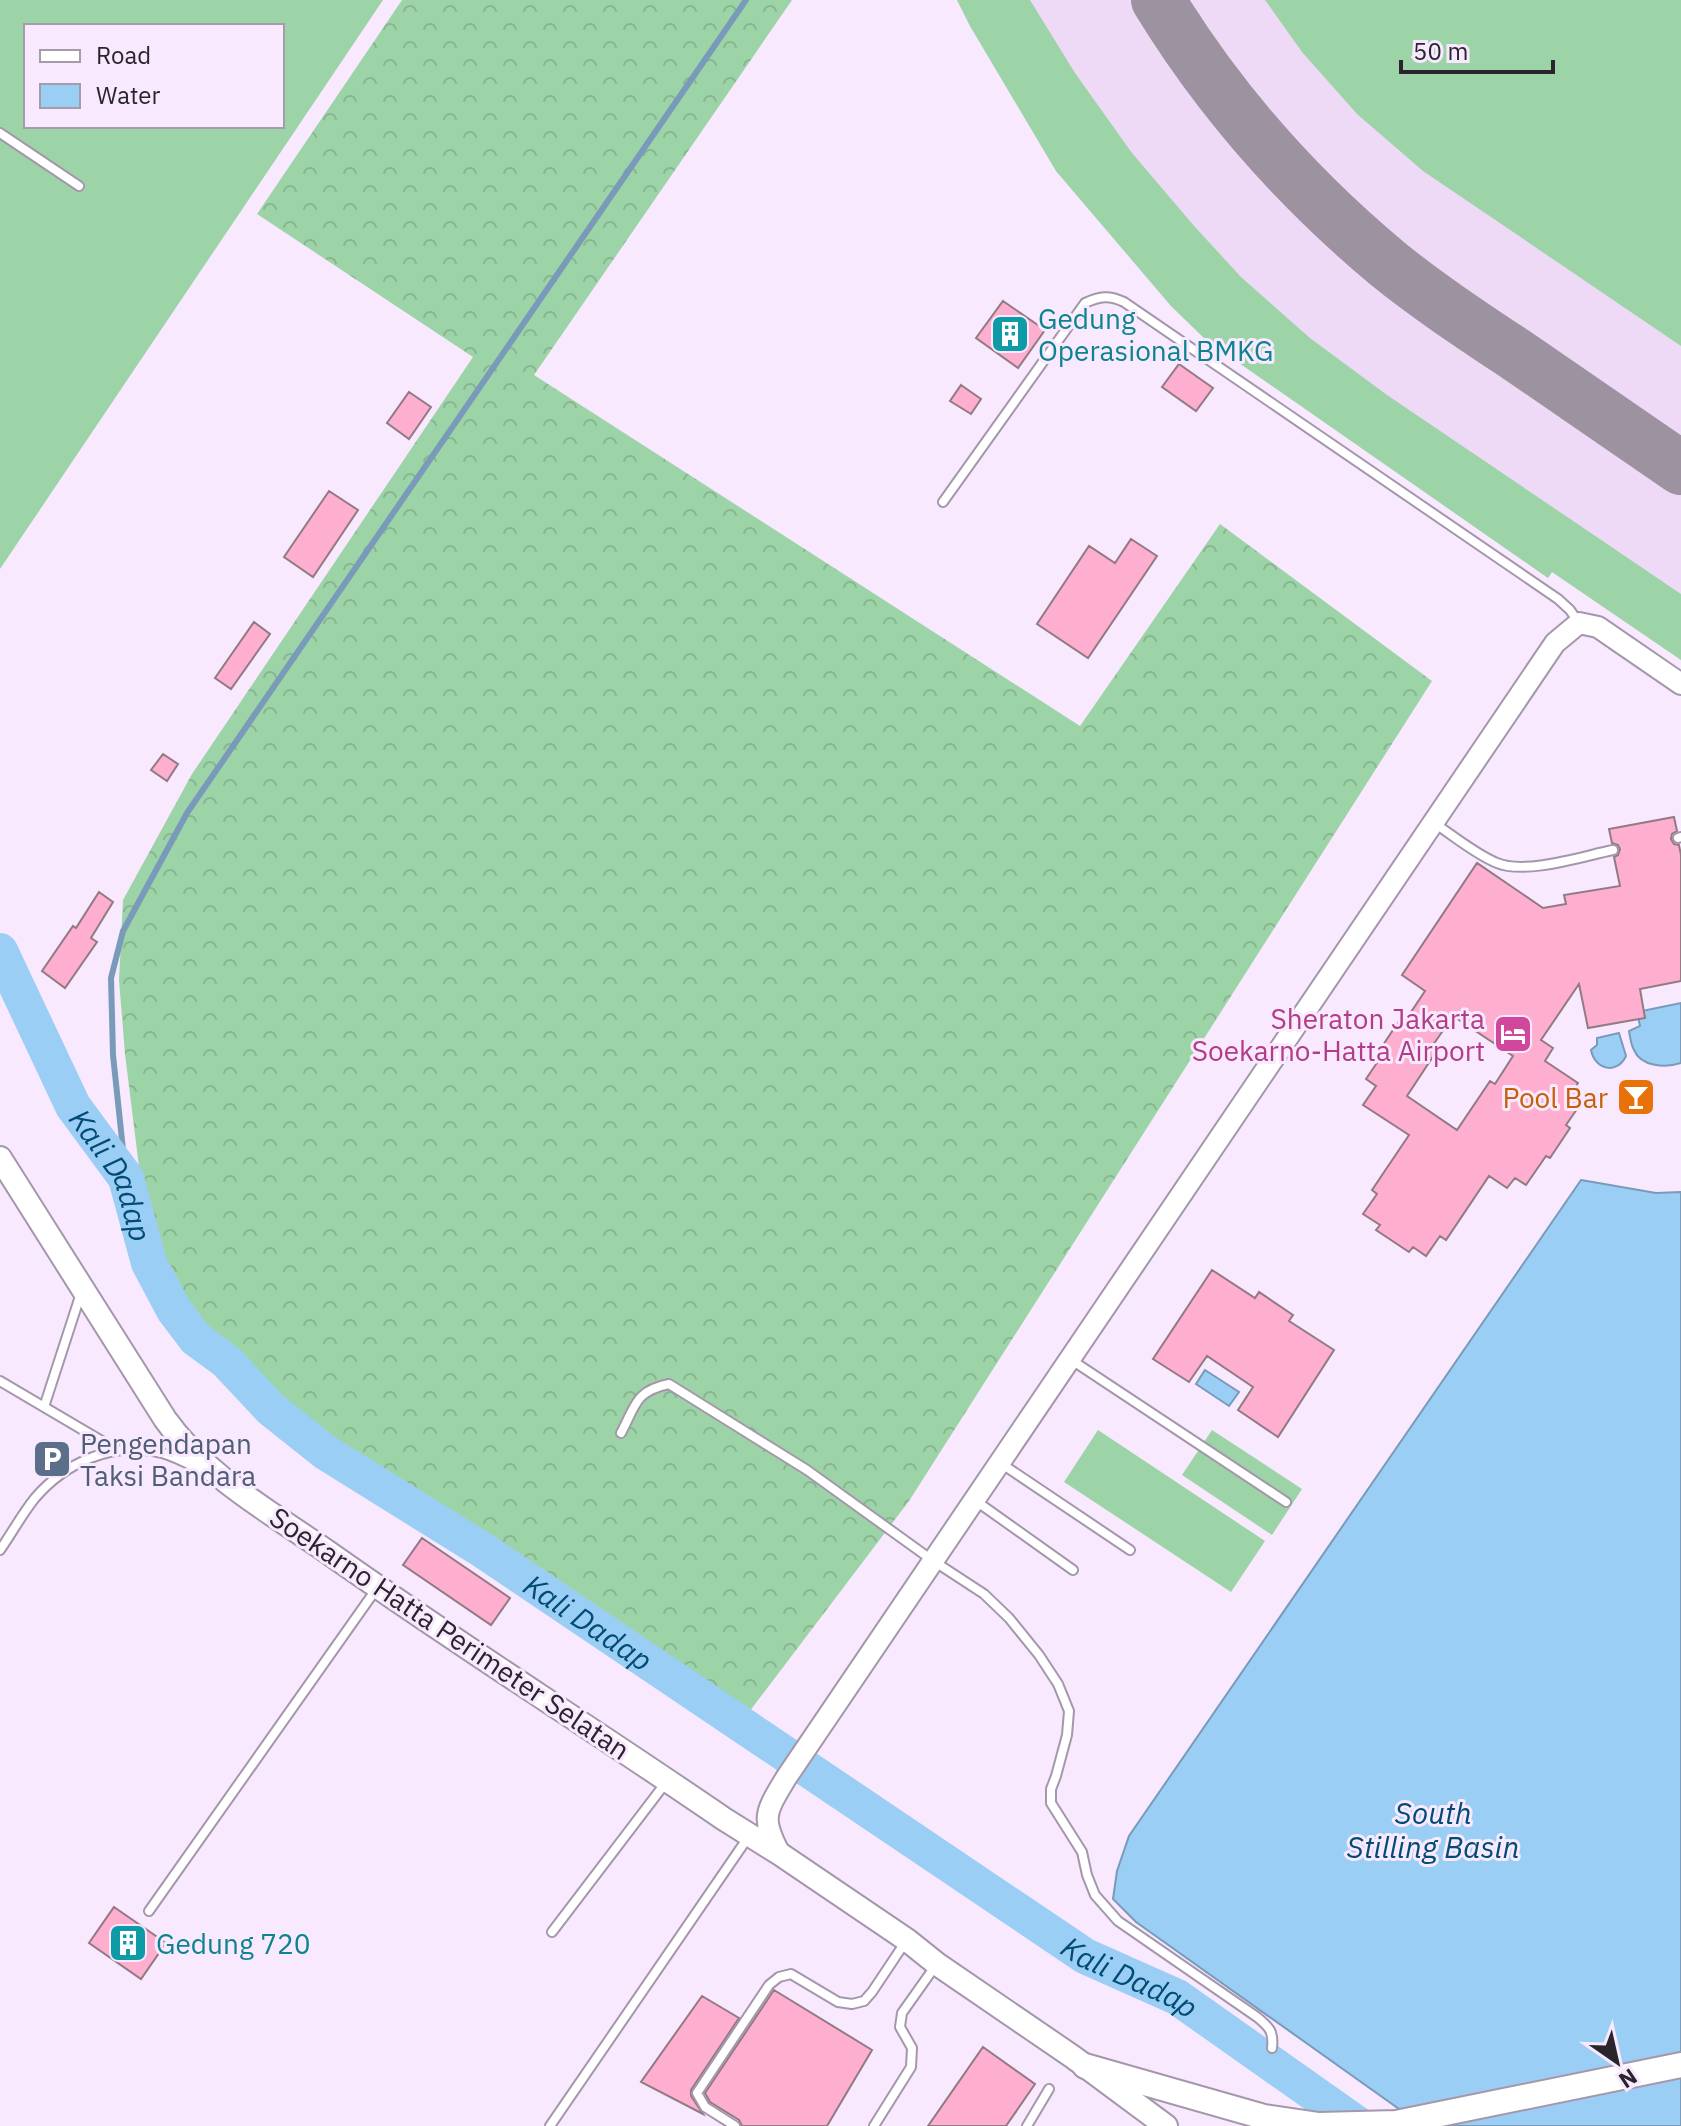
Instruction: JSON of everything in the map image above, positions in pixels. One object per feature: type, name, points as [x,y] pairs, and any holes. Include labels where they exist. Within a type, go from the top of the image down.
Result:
[{"type":"main road","name":"Soekarno Hatta Perimeter Selatan","points":[[0,1158],[172,1430],[218,1476],[377,1587],[780,1854]]},
{"type":"main road","points":[[780,1854],[907,1940],[1159,2120],[1178,2126]]},
{"type":"main road","points":[[1085,2066],[1264,2117],[1319,2125],[1396,2123],[1681,2065]]},
{"type":"street","points":[[780,1854],[767,1823],[770,1806],[786,1778],[1555,643],[1579,623],[1598,627],[1681,684]]},
{"type":"lane","points":[[0,133],[79,186]]},
{"type":"lane","points":[[943,502],[1085,303],[1110,296],[1124,302],[1558,599],[1579,623]]},
{"type":"lane","points":[[1433,822],[1489,859],[1514,867],[1529,868],[1613,850]]},
{"type":"lane","points":[[0,1179],[40,1220]]},
{"type":"lane","points":[[44,1407],[83,1289]]},
{"type":"lane","points":[[1070,1359],[1286,1502]]},
{"type":"lane","points":[[0,1381],[117,1450]]},
{"type":"lane","points":[[621,1433],[641,1395],[652,1388],[669,1384],[807,1470],[984,1594],[1009,1618],[1039,1655],[1058,1684],[1069,1711],[1067,1735],[1051,1789],[1051,1803],[1082,1852],[1095,1895],[1118,1921],[1268,2026],[1273,2037],[1272,2048]]},
{"type":"lane","points":[[0,1550],[34,1499],[52,1481],[95,1455],[117,1450],[157,1452],[218,1476]]},
{"type":"lane","points":[[999,1461],[1130,1550]]},
{"type":"lane","points":[[975,1501],[1073,1570]]},
{"type":"lane","points":[[149,1911],[377,1587]]},
{"type":"lane","points":[[552,1932],[667,1780]]},
{"type":"lane","points":[[550,2126],[750,1835]]},
{"type":"lane","points":[[735,2126],[705,2107],[697,2093],[769,1985],[779,1977],[791,1974],[838,2002],[852,2004],[864,2001],[907,1940]]},
{"type":"lane","points":[[874,2126],[911,2067],[912,2048],[900,2027],[902,2013],[937,1964]]},
{"type":"lane","points":[[1027,2126],[1049,2089]]},
{"type":"shaded area","points":[[957,0],[1333,0],[1681,296],[1681,660],[1552,572],[1548,578],[1206,340],[1171,306],[1056,171]]},
{"type":"green space","points":[[0,0],[383,0],[0,569]]},
{"type":"green space","points":[[402,0],[792,0],[534,375],[1080,726],[1220,524],[1432,681],[909,1501],[746,1716],[280,1403],[181,1299],[163,1254],[140,1175],[119,980],[123,900],[192,774],[473,357],[257,214]]},
{"type":"green space","points":[[957,0],[1030,0],[1075,73],[1132,153],[1241,277],[1310,338],[1387,395],[1681,594],[1681,660],[1552,572],[1548,578],[1206,340],[1171,306],[1056,171]]},
{"type":"green space","points":[[1265,0],[1681,0],[1681,346],[1423,171],[1357,114],[1302,52]]},
{"type":"green space","points":[[1098,1430],[1265,1541],[1231,1592],[1064,1482]]},
{"type":"green space","points":[[1212,1430],[1302,1489],[1272,1535],[1182,1475]]},
{"type":"water","points":[[1681,1003],[1681,1063],[1661,1066],[1642,1060],[1633,1048],[1629,1031],[1640,1026],[1637,1012]]},
{"type":"water","points":[[1619,1033],[1626,1056],[1612,1068],[1601,1066],[1591,1050],[1597,1045],[1597,1038]]},
{"type":"water","name":"South Stilling Basin","points":[[1581,1180],[1656,1193],[1681,1192],[1681,2126],[1423,2126],[1136,1922],[1113,1899],[1117,1871],[1129,1836]]},
{"type":"water","points":[[1205,1370],[1239,1392],[1229,1406],[1196,1384]]},
{"type":"building","name":"Gedung Operasional BMKG","points":[[1003,301],[1045,330],[1018,368],[976,338]]},
{"type":"building","points":[[1179,364],[1213,388],[1196,411],[1162,387]]},
{"type":"building","points":[[961,385],[981,399],[971,414],[950,401]]},
{"type":"building","points":[[409,392],[431,407],[409,439],[387,423]]},
{"type":"building","points":[[329,491],[358,510],[313,577],[284,557]]},
{"type":"building","points":[[1131,539],[1157,556],[1088,658],[1037,624],[1089,546],[1115,563]]},
{"type":"building","points":[[254,622],[270,634],[231,689],[215,678]]},
{"type":"building","points":[[163,754],[178,764],[167,781],[151,770]]},
{"type":"building","name":"Sheraton Jakarta Soekarno-Hatta Airport","points":[[1674,817],[1677,831],[1671,839],[1679,845],[1681,855],[1681,981],[1640,989],[1645,1018],[1588,1028],[1579,984],[1541,1040],[1553,1048],[1545,1061],[1578,1083],[1573,1091],[1584,1099],[1566,1125],[1570,1128],[1550,1158],[1546,1156],[1526,1185],[1515,1178],[1507,1188],[1489,1176],[1446,1240],[1440,1236],[1426,1256],[1413,1247],[1409,1252],[1376,1230],[1380,1225],[1363,1214],[1377,1194],[1372,1190],[1409,1135],[1363,1105],[1376,1086],[1366,1079],[1387,1048],[1383,1045],[1401,1018],[1405,1021],[1425,991],[1402,975],[1477,863],[1543,908],[1566,904],[1564,895],[1620,886],[1614,857],[1620,849],[1612,843],[1609,829]],"holes":[[[1453,1016],[1513,1056],[1495,1084],[1490,1081],[1457,1130],[1407,1096],[1438,1049],[1433,1045]]]},
{"type":"building","points":[[99,892],[113,902],[91,938],[97,942],[65,988],[42,971],[73,926],[76,928]]},
{"type":"building","points":[[1628,1084],[1651,1096],[1642,1115],[1619,1103]]},
{"type":"building","points":[[1212,1270],[1255,1298],[1259,1292],[1293,1315],[1289,1321],[1334,1350],[1278,1437],[1238,1410],[1253,1387],[1207,1356],[1189,1382],[1153,1359]]},
{"type":"building","points":[[422,1538],[510,1598],[491,1625],[403,1565]]},
{"type":"building","name":"Gedung 720","points":[[114,1907],[166,1943],[141,1979],[89,1943]]},
{"type":"building","points":[[774,1990],[872,2050],[827,2126],[742,2126],[739,2120],[710,2102],[705,2093]]},
{"type":"building","points":[[702,1996],[739,2018],[691,2090],[691,2096],[703,2114],[641,2082]]},
{"type":"building","points":[[983,2047],[1035,2084],[1006,2126],[928,2126]]},
{"type":"waterway","points":[[126,1178],[113,1055],[111,978],[123,931],[187,813],[746,0]]},
{"type":"waterway","name":"Kali Dadap","points":[[0,951],[73,1106],[126,1178],[149,1263],[174,1310],[196,1339],[226,1361],[271,1409],[325,1452],[484,1551],[1085,1956],[1177,1997],[1360,2126]]},
{"type":"taxiway","points":[[1158,0],[1234,108],[1292,174],[1355,235],[1437,301],[1681,468]]},
{"type":"place","name":"Gedung Operasional BMKG","points":[[1010,334]]},
{"type":"place","name":"Sheraton Jakarta Soekarno-Hatta Airport","points":[[1513,1034]]},
{"type":"place","name":"Pool Bar","points":[[1636,1097]]},
{"type":"place","name":"Pengendapan Taksi Bandara","points":[[52,1459]]},
{"type":"place","name":"Gedung 720","points":[[128,1943]]}]
